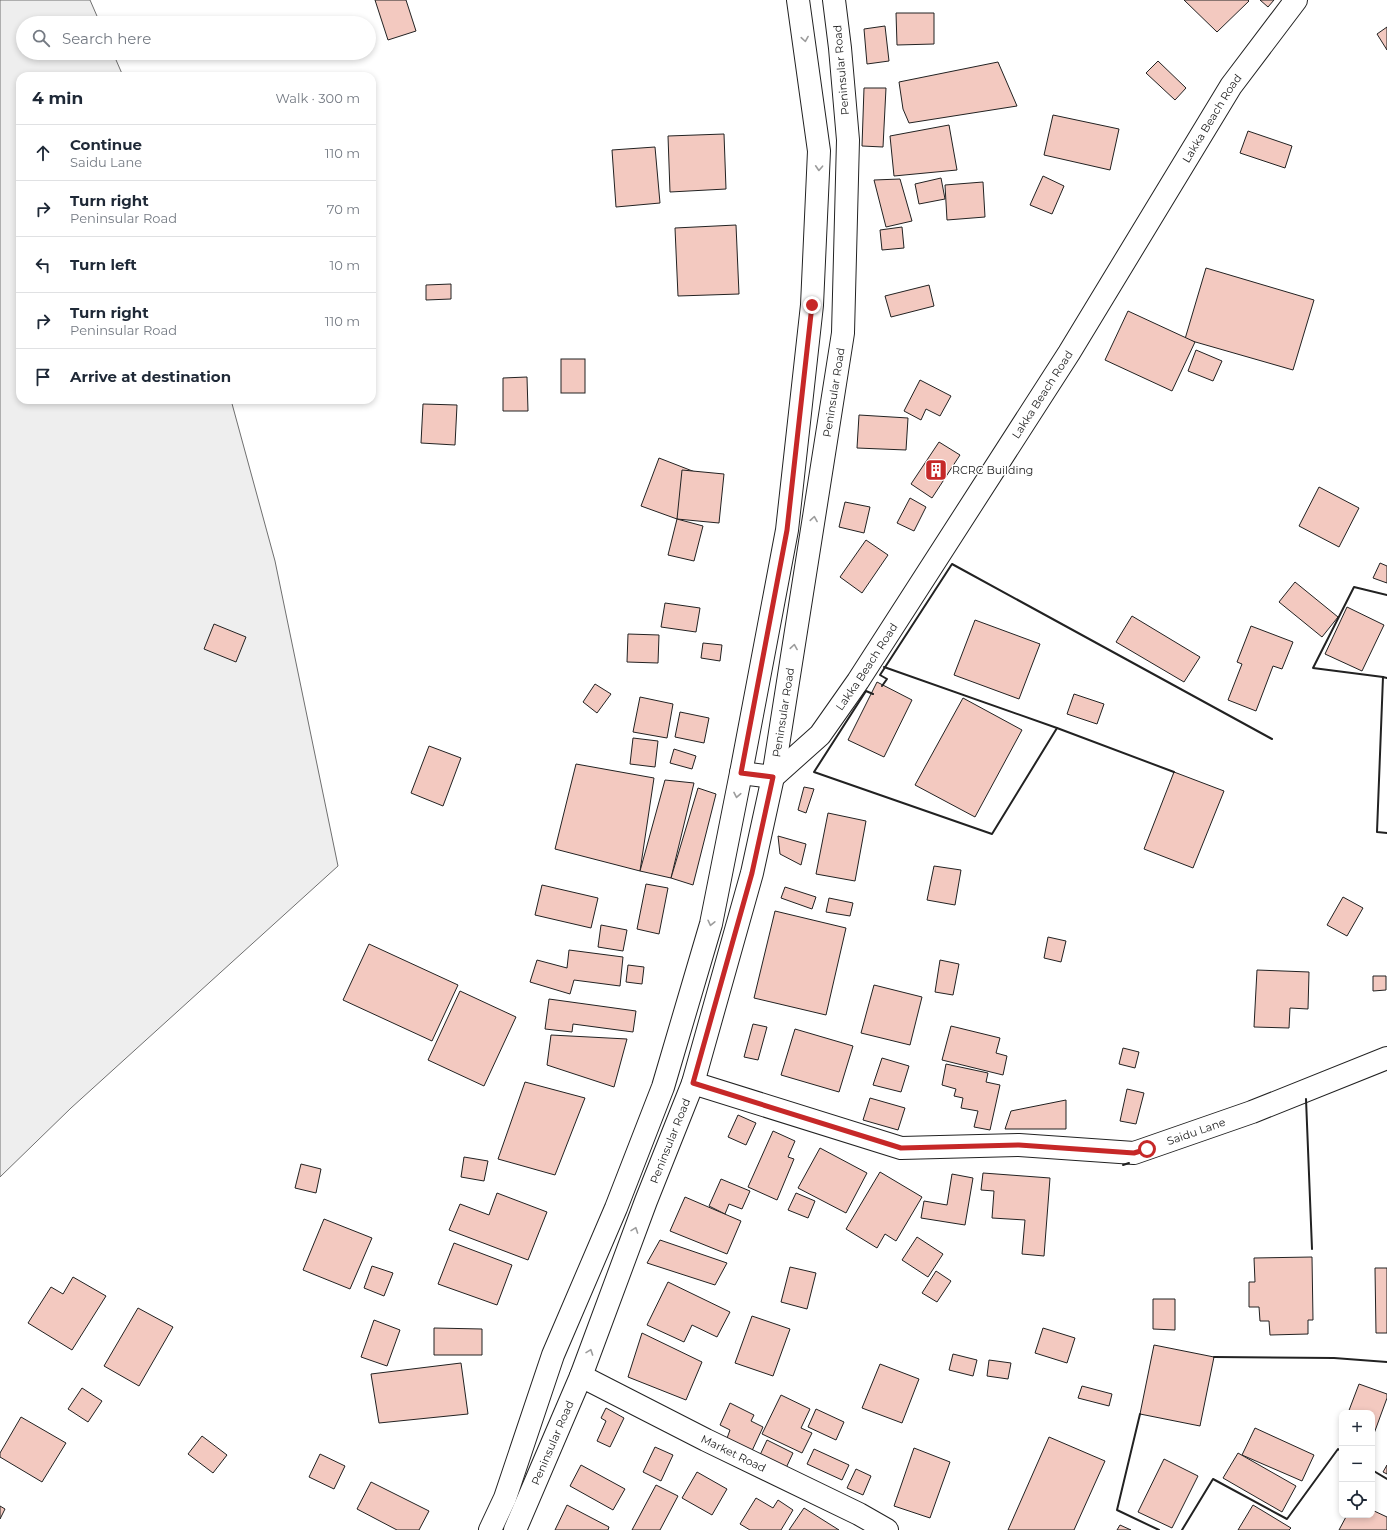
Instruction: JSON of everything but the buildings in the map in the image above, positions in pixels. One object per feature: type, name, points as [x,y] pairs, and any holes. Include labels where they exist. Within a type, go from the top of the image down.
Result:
[{"type":"main road","points":[[490,1530],[505,1498],[553,1355],[616,1208],[663,1087],[711,924],[787,530],[812,305],[820,151],[798,0]]},
{"type":"main road","name":"Peninsular Road","points":[[515,1530],[581,1376],[646,1201],[693,1083],[752,873],[773,777],[843,333],[848,140],[834,0]]},
{"type":"main road","name":"Lakka Beach Road","points":[[773,777],[820,735],[858,681],[1069,353],[1232,86],[1296,0]]},
{"type":"main road","points":[[741,773],[773,777]]},
{"type":"main road","name":"Saidu Lane","points":[[693,1083],[901,1148],[1019,1145],[1134,1153],[1252,1112],[1387,1058]]},
{"type":"main road","name":"Market Road","points":[[581,1376],[706,1440],[859,1514],[887,1530]]},
{"type":"shaded area","points":[[0,0],[90,0],[97,16],[16,16],[16,60],[116,60],[121,72],[16,72],[16,404],[232,404],[275,561],[338,866],[71,1108],[0,1177]]},
{"type":"wall","points":[[882,686],[887,679],[880,675],[952,564],[1272,739]]},
{"type":"wall","points":[[1383,677],[1313,668],[1354,587],[1387,595]]},
{"type":"wall","points":[[873,694],[866,691],[814,772],[992,834],[1057,728],[884,667]]},
{"type":"wall","points":[[1387,678],[1383,677],[1377,832],[1387,833]]},
{"type":"wall","points":[[1057,728],[1174,772]]},
{"type":"wall","points":[[1306,1099],[1312,1249]]},
{"type":"wall","points":[[1123,1165],[1129,1163]]},
{"type":"wall","points":[[1214,1357],[1334,1358],[1387,1362]]},
{"type":"wall","points":[[1140,1414],[1117,1510],[1159,1530]]},
{"type":"wall","points":[[1182,1530],[1213,1479],[1287,1519],[1338,1449],[1339,1450]]},
{"type":"wall","points":[[1375,1472],[1387,1479]]},
{"type":"place","name":"RCRC Building","points":[[936,470]]},
{"type":"route","points":[[812,305],[787,530],[741,773],[773,777],[752,873],[693,1083],[901,1148],[1019,1145],[1134,1153],[1147,1149]]}]
